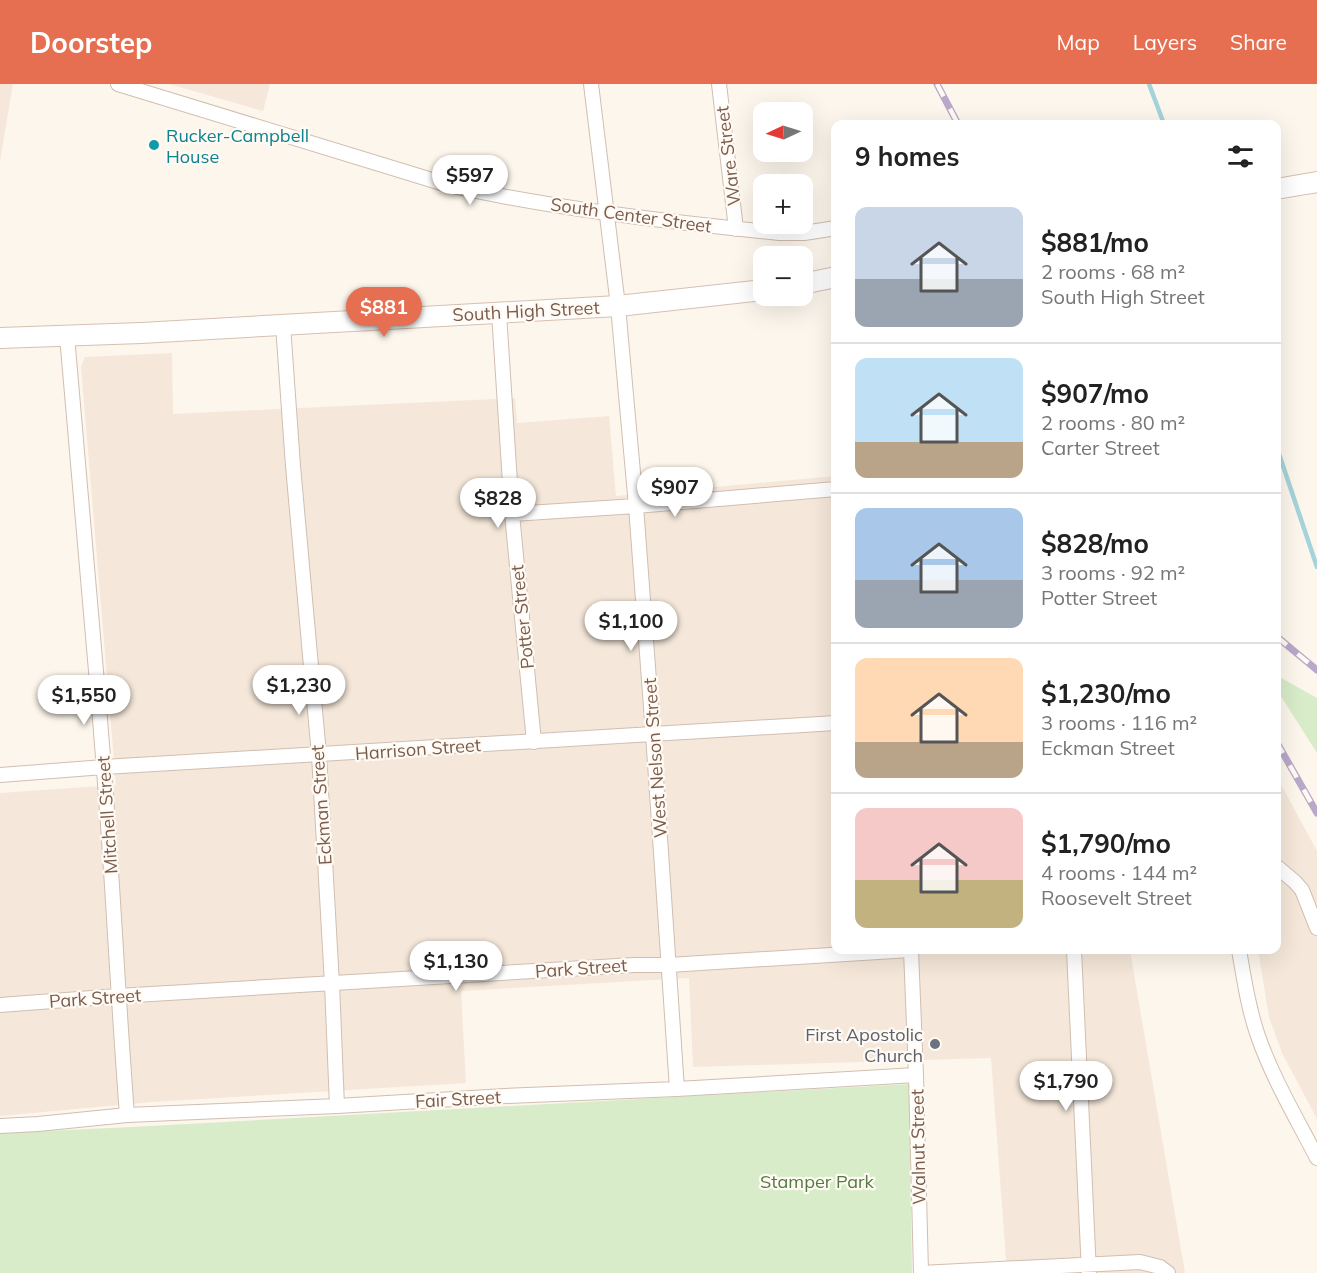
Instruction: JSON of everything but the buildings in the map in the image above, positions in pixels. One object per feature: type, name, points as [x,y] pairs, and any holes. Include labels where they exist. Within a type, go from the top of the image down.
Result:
[{"type":"main road","points":[[1281,188],[1317,182]]},
{"type":"main road","points":[[813,282],[831,278]]},
{"type":"main road","name":"South High Street","points":[[0,338],[141,333],[618,306],[753,291]]},
{"type":"street","name":"South Center Street","points":[[118,84],[448,185],[500,196],[736,229],[795,233],[831,229]]},
{"type":"street","name":"West Nelson Street","points":[[591,84],[608,212],[636,506],[677,1089]]},
{"type":"street","name":"Ware Street","points":[[719,84],[736,229]]},
{"type":"street","name":"Potter Street","points":[[499,313],[512,514],[534,742]]},
{"type":"street","name":"Eckman Street","points":[[283,325],[292,466],[319,755],[337,1106]]},
{"type":"street","name":"Mitchell Street","points":[[67,336],[104,767],[127,1115]]},
{"type":"street","points":[[512,514],[831,489]]},
{"type":"street","name":"Harrison Street","points":[[0,775],[831,723]]},
{"type":"street","points":[[1281,870],[1302,890],[1317,928]]},
{"type":"street","name":"Park Street","points":[[0,1005],[623,965],[669,965],[846,954]]},
{"type":"street","name":"Walnut Street","points":[[910,954],[921,1273]]},
{"type":"street","points":[[1074,954],[1088,1268]]},
{"type":"street","points":[[1240,954],[1251,1013],[1260,1044],[1317,1158]]},
{"type":"street","name":"Fair Street","points":[[0,1126],[127,1115],[677,1089],[916,1075]]},
{"type":"street","points":[[921,1273],[1088,1268],[1140,1262],[1156,1266],[1168,1273]]},
{"type":"shaded area","points":[[0,84],[13,84],[0,161]]},
{"type":"shaded area","points":[[169,84],[270,84],[263,111]]},
{"type":"shaded area","points":[[172,353],[173,414],[515,398],[517,423],[609,416],[616,496],[831,476],[831,954],[1131,954],[1185,1273],[1007,1273],[991,1058],[693,1067],[689,978],[461,991],[466,1083],[152,1102],[0,1116],[0,793],[116,785],[81,367],[85,357]]},
{"type":"shaded area","points":[[1281,784],[1317,851],[1317,1119],[1282,1053],[1269,1017],[1259,954],[1281,954]]},
{"type":"green space","points":[[1281,678],[1317,698],[1317,753],[1281,696]]},
{"type":"green space","name":"Stamper Park","points":[[909,1084],[912,1273],[0,1273],[0,1133]]},
{"type":"waterway","points":[[1149,84],[1162,120]]},
{"type":"waterway","points":[[1281,460],[1317,567]]},
{"type":"railway","points":[[937,84],[956,120]]},
{"type":"railway","points":[[1281,640],[1317,670]]},
{"type":"railway","points":[[1281,750],[1317,813]]},
{"type":"place","name":"Rucker-Campbell House","points":[[154,145]]},
{"type":"place","name":"First Apostolic Church","points":[[935,1044]]}]
